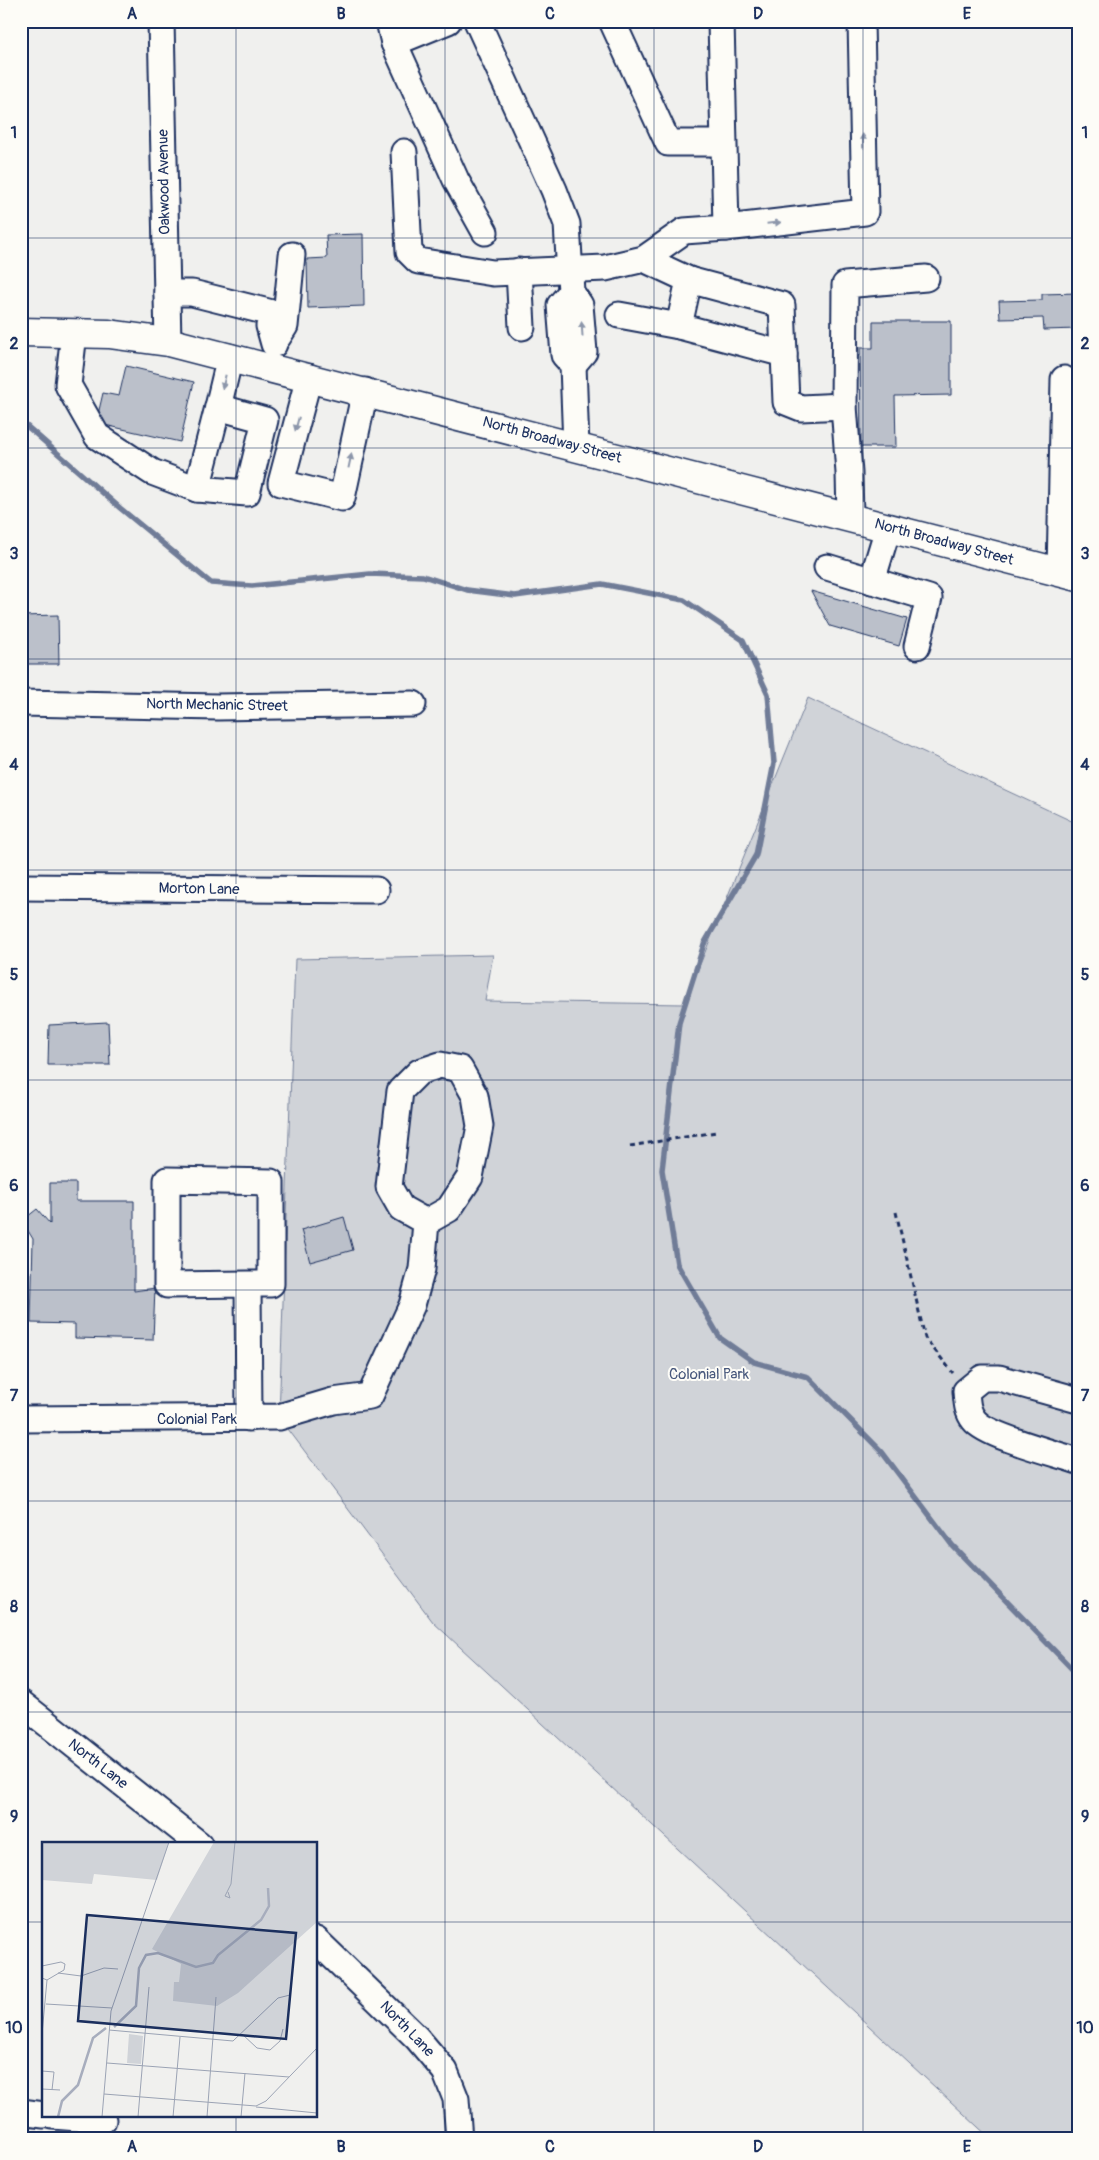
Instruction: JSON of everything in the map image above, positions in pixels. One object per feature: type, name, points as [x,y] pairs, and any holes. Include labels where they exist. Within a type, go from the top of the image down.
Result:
[{"type":"main road","name":"North Broadway Street","points":[[21,332],[137,336],[230,357],[269,355],[309,377],[1069,575]]},
{"type":"street","name":"Oakwood Avenue","points":[[161,21],[168,342]]},
{"type":"street","points":[[448,21],[391,32],[456,180],[485,232]]},
{"type":"street","points":[[477,21],[566,224],[570,282],[580,305],[584,352],[573,365],[576,446]]},
{"type":"street","points":[[612,21],[668,143],[723,143]]},
{"type":"street","points":[[721,21],[726,228]]},
{"type":"street","points":[[404,152],[409,252],[418,261],[493,273],[519,271],[570,282],[605,268],[644,259],[684,231],[865,212],[861,21]]},
{"type":"street","points":[[269,355],[285,326],[292,255]]},
{"type":"street","points":[[644,259],[689,280],[782,305],[786,402],[801,408],[844,406]]},
{"type":"street","points":[[519,271],[522,327]]},
{"type":"street","points":[[850,518],[850,473],[844,406],[845,285],[926,278]]},
{"type":"street","points":[[679,326],[689,280]]},
{"type":"street","points":[[167,294],[192,294],[272,313],[269,326],[269,355]]},
{"type":"street","points":[[619,316],[679,326],[784,354]]},
{"type":"street","points":[[74,333],[68,385],[97,436],[152,472],[197,489],[247,493],[265,420],[218,408]]},
{"type":"street","points":[[197,489],[230,357]]},
{"type":"street","points":[[309,377],[281,483],[342,498],[364,391]]},
{"type":"street","points":[[1064,379],[1069,575]]},
{"type":"street","points":[[255,460],[286,467]]},
{"type":"street","points":[[872,581],[888,528]]},
{"type":"street","points":[[827,568],[929,598],[917,646]]},
{"type":"street","name":"North Mechanic Street","points":[[21,703],[218,707],[414,704]]},
{"type":"street","name":"Morton Lane","points":[[21,887],[376,890]]},
{"type":"street","points":[[440,1065],[460,1069],[475,1096],[480,1126],[470,1177],[449,1209],[426,1222],[401,1208],[389,1187],[400,1091],[419,1072],[440,1065]]},
{"type":"street","points":[[167,1180],[270,1182],[271,1284],[248,1284],[167,1285],[167,1180]]},
{"type":"street","name":"Colonial Park","points":[[21,1419],[279,1417],[333,1402],[370,1396],[412,1304],[422,1269],[426,1222]]},
{"type":"street","points":[[248,1284],[248,1418]]},
{"type":"street","points":[[1078,1400],[1000,1378],[982,1378],[966,1391],[967,1409],[976,1422],[994,1433],[1078,1461]]},
{"type":"street","name":"North Lane","points":[[21,1703],[196,1842]]},
{"type":"street","name":"North Lane","points":[[318,1942],[417,2038],[445,2071],[456,2098],[459,2139]]},
{"type":"street","points":[[21,2112],[42,2115]]},
{"type":"street","points":[[78,2118],[103,2120]]},
{"type":"path","points":[[630,1146],[716,1132]]},
{"type":"path","points":[[896,1212],[925,1338],[958,1379]]},
{"type":"green space","name":"Colonial Park","points":[[808,698],[1078,824],[1078,2139],[991,2139],[433,1622],[279,1417],[295,959],[493,955],[485,1001],[684,1004]]},
{"type":"building","points":[[363,234],[364,306],[308,308],[307,259],[327,258],[326,235]]},
{"type":"building","points":[[1078,293],[1078,329],[1044,330],[1043,318],[1000,319],[999,301],[1042,300],[1042,294]]},
{"type":"building","points":[[873,321],[951,321],[951,395],[895,396],[896,447],[861,447],[860,348],[873,348]]},
{"type":"building","points":[[126,366],[194,382],[180,442],[96,423],[103,393],[119,396]]},
{"type":"building","points":[[811,591],[907,619],[899,646],[830,626]]},
{"type":"building","points":[[58,615],[59,664],[21,664],[21,616]]},
{"type":"building","points":[[108,1022],[110,1065],[48,1065],[49,1025]]},
{"type":"building","points":[[50,1183],[76,1183],[76,1201],[134,1201],[134,1291],[155,1288],[153,1340],[75,1338],[75,1324],[31,1323],[33,1239],[22,1221],[37,1209],[50,1224]]},
{"type":"building","points":[[344,1217],[353,1250],[310,1262],[301,1230]]},
{"type":"waterway","points":[[21,421],[120,508],[211,583],[252,586],[370,574],[423,576],[467,590],[515,596],[602,584],[684,600],[743,640],[768,694],[774,763],[756,855],[704,944],[679,1023],[662,1170],[677,1264],[720,1338],[754,1362],[808,1377],[882,1452],[952,1545],[1078,1675]]}]
